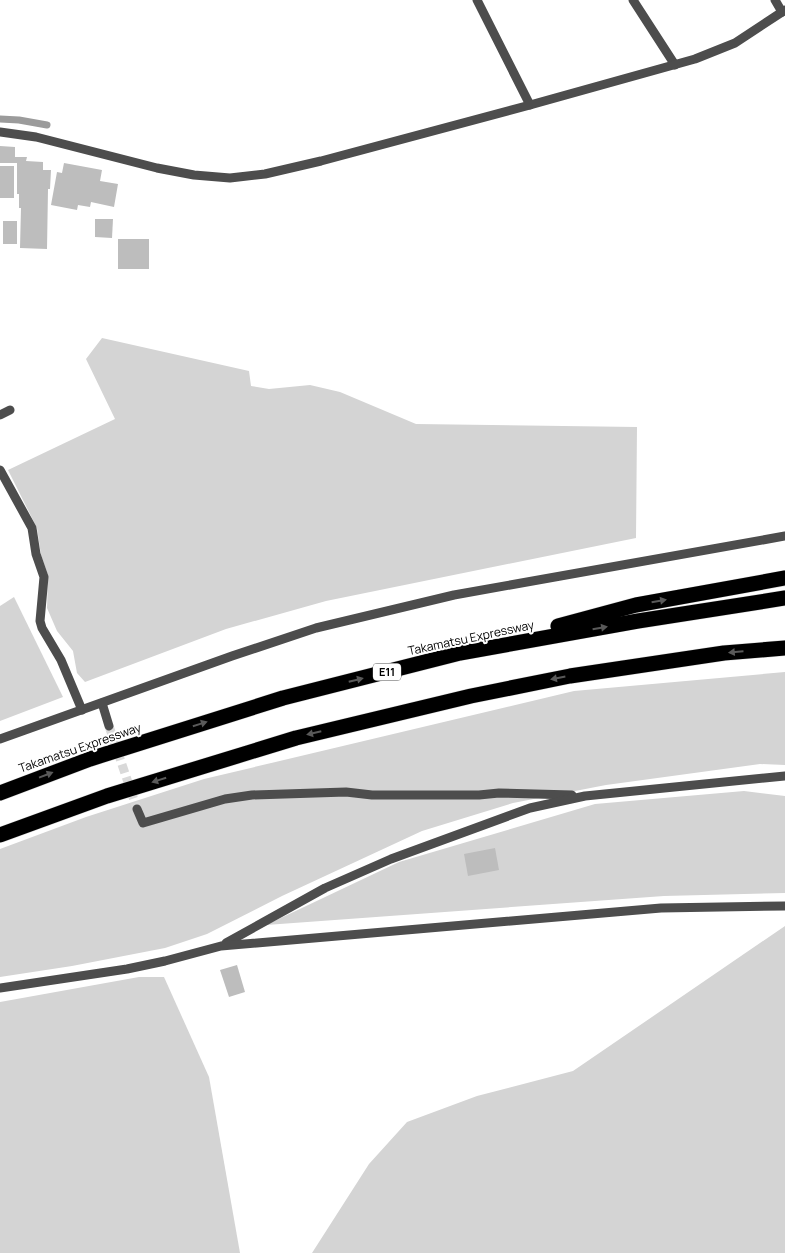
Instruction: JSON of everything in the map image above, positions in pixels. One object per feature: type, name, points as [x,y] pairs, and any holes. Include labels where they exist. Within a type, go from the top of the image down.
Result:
[{"type":"highway","points":[[460,653],[636,605],[785,578]]},
{"type":"highway","name":"Takamatsu Expressway","points":[[0,793],[90,759],[283,698],[460,653],[638,621],[785,598]]},
{"type":"highway","points":[[0,835],[107,796],[296,738],[452,700],[570,676],[724,654],[785,648]]},
{"type":"street","points":[[477,0],[530,105]]},
{"type":"street","points":[[633,0],[674,65]]},
{"type":"street","points":[[0,132],[36,138],[157,168],[194,175],[230,178],[265,174],[321,161],[695,59],[735,43],[784,11],[776,0]]},
{"type":"street","points":[[0,415],[10,410]]},
{"type":"street","points":[[0,470],[32,528],[36,554],[44,577],[40,620],[42,628],[61,660],[82,710]]},
{"type":"street","points":[[0,739],[232,656],[325,626],[454,595],[785,536]]},
{"type":"street","points":[[102,703],[108,726]]},
{"type":"street","points":[[221,946],[325,888],[391,859],[530,808],[585,796],[785,776]]},
{"type":"street","points":[[137,809],[143,823],[225,800],[252,795],[346,792],[372,795],[479,795],[499,793],[585,796]]},
{"type":"street","points":[[0,988],[126,969],[221,946],[661,908],[785,906]]},
{"type":"shaded area","points":[[102,338],[249,371],[251,386],[269,389],[310,385],[340,392],[416,424],[637,427],[636,538],[326,601],[226,629],[85,682],[77,673],[73,651],[57,631],[47,608],[48,575],[41,555],[37,528],[8,470],[115,419],[86,359]]},
{"type":"shaded area","points":[[14,597],[63,697],[0,721],[0,606]]},
{"type":"shaded area","points":[[785,672],[785,765],[760,764],[606,785],[513,803],[422,831],[282,896],[207,934],[165,948],[72,966],[0,977],[0,849],[86,817],[204,779],[574,691]]},
{"type":"shaded area","points":[[744,791],[785,796],[785,893],[664,896],[266,925],[399,862],[595,804]]},
{"type":"shaded area","points":[[785,926],[785,1253],[312,1253],[369,1164],[407,1122],[477,1096],[573,1071]]},
{"type":"shaded area","points":[[139,977],[164,977],[209,1077],[240,1253],[0,1253],[0,1002]]},
{"type":"building","points":[[0,146],[15,147],[15,157],[27,157],[26,161],[43,162],[43,170],[51,170],[50,189],[48,189],[47,249],[20,248],[21,208],[19,208],[19,194],[17,194],[17,163],[0,163]]},
{"type":"building","points":[[64,163],[102,170],[100,181],[118,184],[114,207],[91,202],[90,207],[78,205],[77,210],[51,205],[57,172],[62,173]]},
{"type":"building","points":[[0,166],[14,166],[14,198],[0,198]]},
{"type":"building","points":[[95,219],[113,219],[112,238],[95,237]]},
{"type":"building","points":[[3,221],[17,221],[17,244],[3,244]]},
{"type":"building","points":[[118,239],[149,239],[149,269],[118,269]]},
{"type":"building","points":[[495,848],[499,870],[468,876],[464,854]]},
{"type":"building","points":[[237,965],[245,992],[229,997],[220,970]]},
{"type":"waterway","points":[[0,119],[47,125]]},
{"type":"tunnel","points":[[109,726],[137,809]]}]
